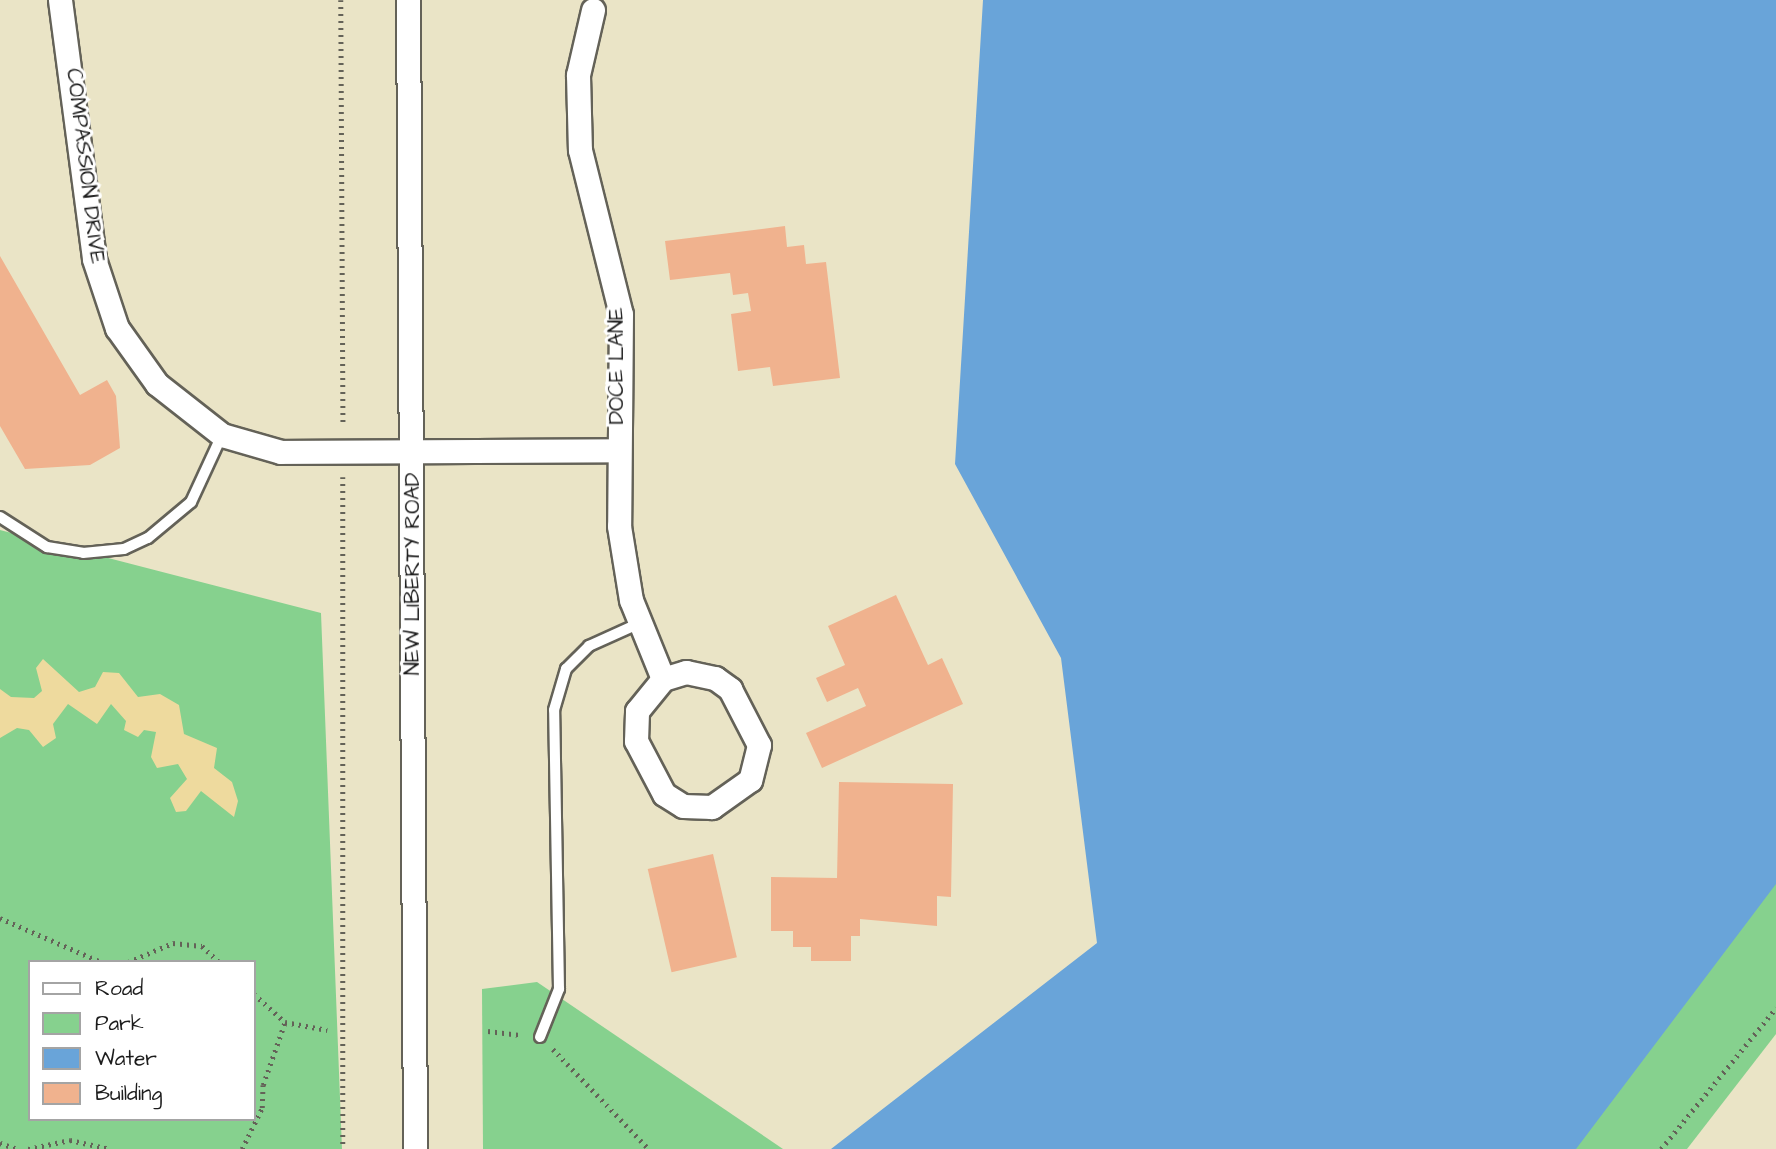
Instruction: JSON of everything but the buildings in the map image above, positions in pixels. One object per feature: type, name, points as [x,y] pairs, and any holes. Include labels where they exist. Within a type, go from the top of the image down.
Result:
[{"type":"street","name":"COMPASSION DRIVE","points":[[60,0],[94,259],[117,328],[157,384],[222,435],[281,452],[617,450]]},
{"type":"street","name":"NEW LIBERTY ROAD","points":[[408,0],[415,1149]]},
{"type":"street","name":"DOCE LANE","points":[[595,3],[578,75],[580,150],[621,314],[617,450],[619,526],[640,623],[663,680]]},
{"type":"street","points":[[686,672],[715,678],[730,689],[759,745],[750,780],[735,796],[702,807],[684,806],[664,794],[636,741],[637,711],[663,680],[686,672]]},
{"type":"lane","points":[[0,517],[47,547],[83,553],[124,549],[148,538],[191,502],[222,435]]},
{"type":"lane","points":[[540,1037],[559,989],[554,710],[566,669],[589,646],[640,623]]},
{"type":"path","points":[[341,0],[343,1149]]},
{"type":"path","points":[[0,918],[96,960]]},
{"type":"path","points":[[133,960],[173,943],[202,946],[217,960]]},
{"type":"path","points":[[256,995],[285,1022],[327,1030]]},
{"type":"path","points":[[1661,1149],[1776,1007]]},
{"type":"path","points":[[256,1120],[262,1108],[263,1085],[285,1022]]},
{"type":"path","points":[[488,1031],[540,1037],[649,1149]]},
{"type":"path","points":[[242,1149],[256,1121]]},
{"type":"path","points":[[28,1149],[70,1140],[110,1149]]},
{"type":"path","points":[[0,1143],[17,1149]]},
{"type":"green space","points":[[0,530],[321,613],[342,1149],[0,1149]]},
{"type":"green space","points":[[1776,746],[1776,1034],[1687,1149],[1476,1149]]},
{"type":"green space","points":[[537,982],[783,1149],[483,1149],[482,989]]},
{"type":"sand","points":[[43,659],[79,692],[95,687],[103,672],[119,673],[138,697],[160,694],[179,705],[184,734],[217,748],[214,768],[232,782],[238,801],[234,817],[201,791],[186,811],[176,812],[170,798],[187,779],[178,764],[157,768],[151,757],[156,732],[144,730],[138,737],[124,730],[126,721],[111,704],[97,724],[68,704],[53,724],[56,738],[43,747],[29,730],[17,728],[0,738],[0,689],[11,697],[34,698],[42,691],[36,668]]},
{"type":"water","points":[[983,0],[1776,0],[1776,884],[1576,1149],[831,1149],[1097,943],[1061,658],[955,464]]}]
